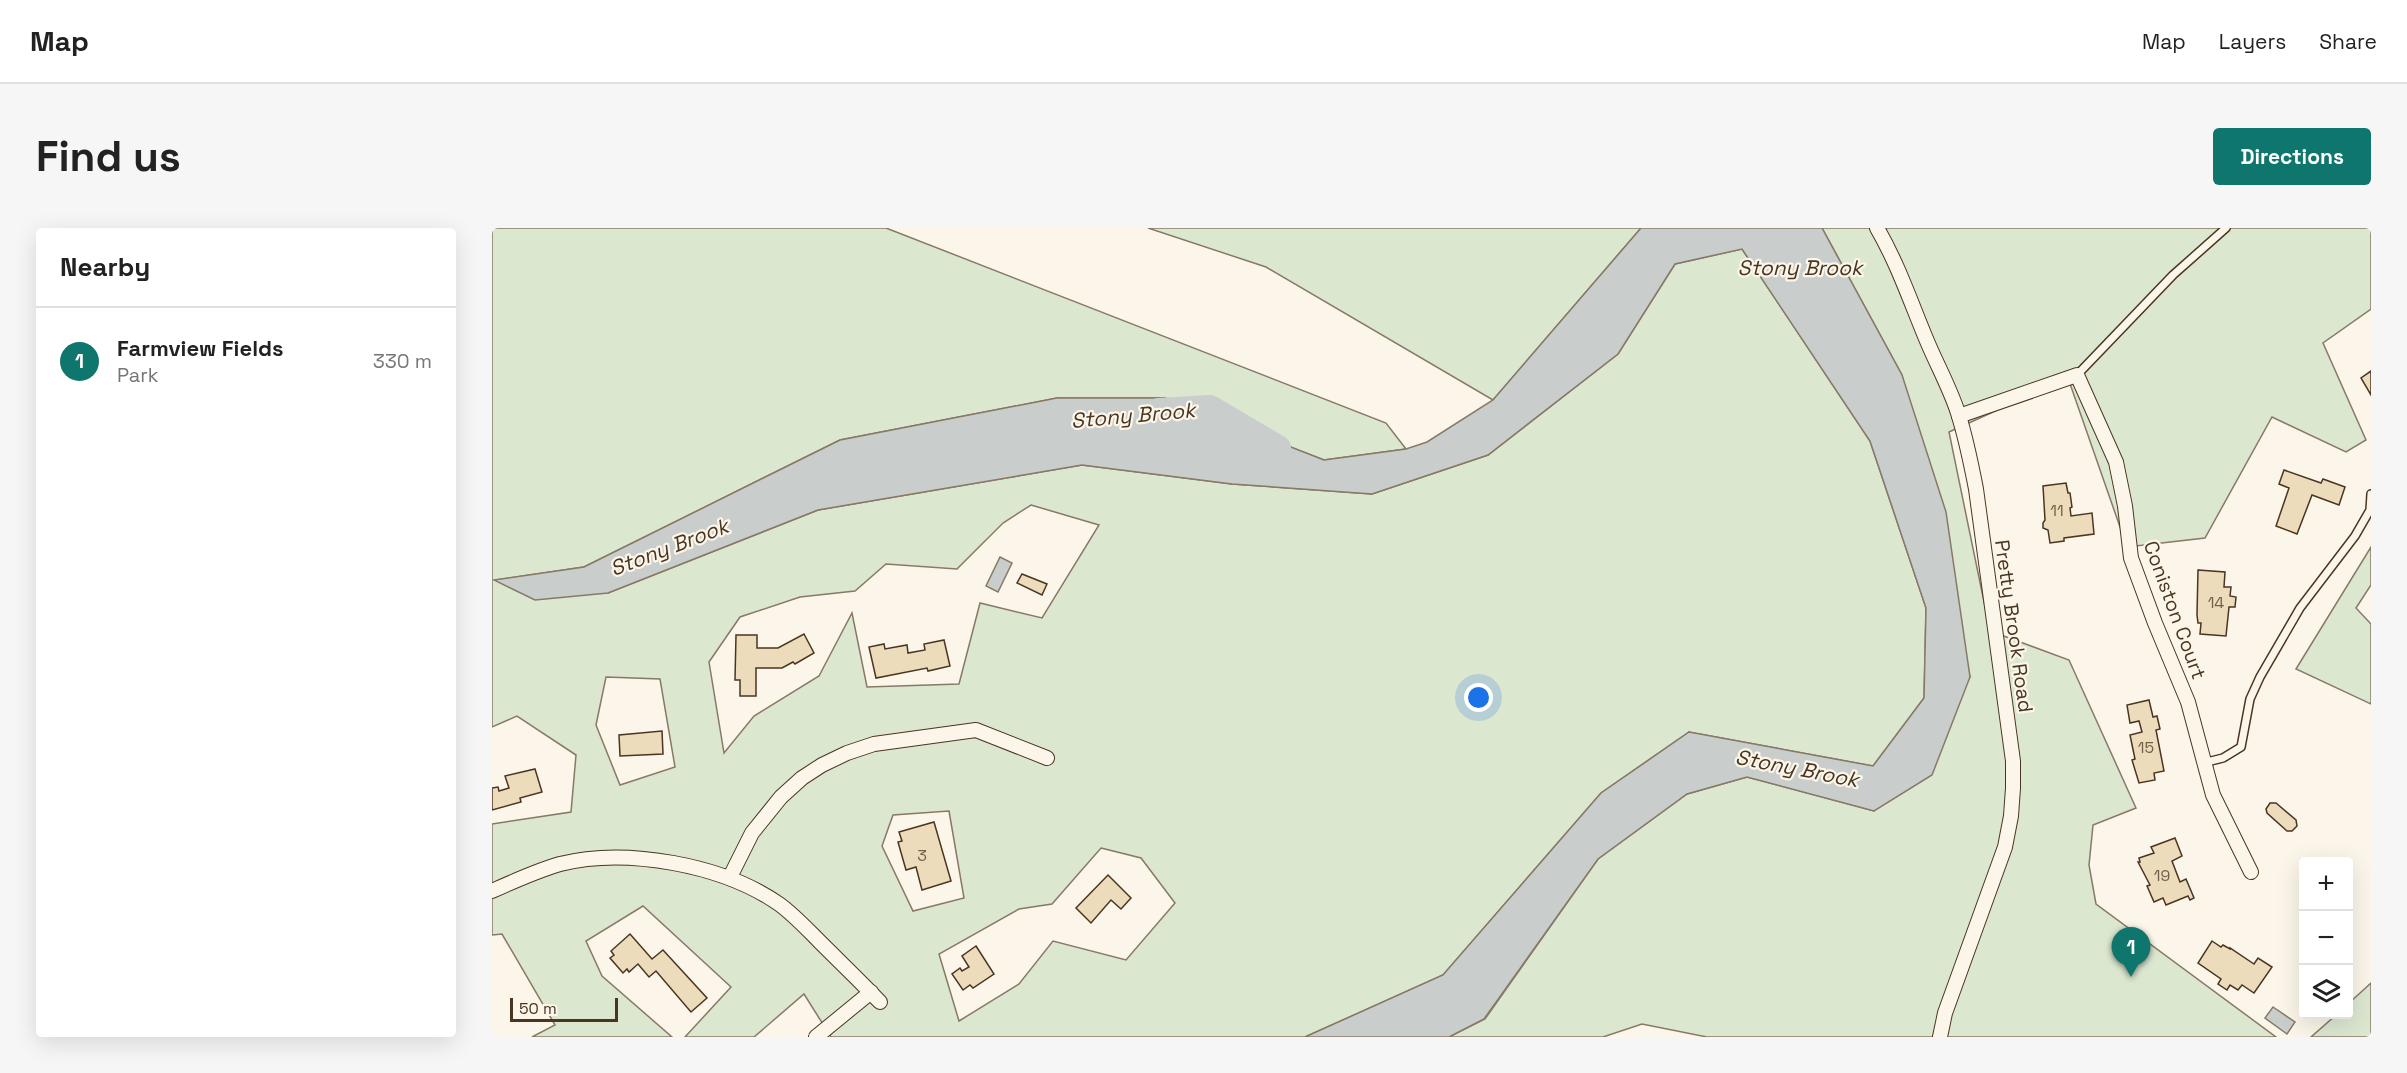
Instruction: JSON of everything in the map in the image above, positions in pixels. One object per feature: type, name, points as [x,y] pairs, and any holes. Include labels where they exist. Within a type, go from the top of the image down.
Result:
[{"type":"street","name":"Pretty Brook Road","points":[[1877,228],[1906,287],[1959,416],[1968,451],[1977,497],[2013,761],[2011,816],[2005,847],[1945,1014],[1940,1037]]},
{"type":"street","points":[[1959,416],[2076,375]]},
{"type":"street","name":"Coniston Court","points":[[2076,375],[2116,462],[2131,558],[2188,702],[2213,795],[2252,872]]},
{"type":"street","points":[[730,877],[752,833],[781,797],[822,765],[848,753],[874,744],[976,730],[1047,758]]},
{"type":"street","points":[[492,891],[535,872],[593,858],[639,859],[707,870],[730,877],[780,904],[876,997],[816,1037]]},
{"type":"lane","points":[[2076,375],[2173,275],[2226,228]]},
{"type":"lane","points":[[2203,763],[2223,758],[2241,747],[2250,699],[2260,677],[2300,608],[2355,536],[2370,510],[2371,494]]},
{"type":"green space","points":[[492,228],[886,228],[1386,423],[1406,449],[1324,460],[1165,398],[1057,398],[840,440],[584,567],[496,580],[608,593],[818,510],[1082,465],[1232,484],[1372,494],[1488,455],[1618,354],[1675,264],[1742,249],[1870,441],[1926,608],[1924,698],[1873,766],[1689,732],[1601,793],[1443,975],[1305,1037],[831,1037],[804,994],[754,1037],[685,1037],[731,987],[643,906],[586,941],[602,976],[672,1037],[532,1037],[555,1025],[502,934],[492,935],[492,824],[571,812],[576,755],[517,716],[492,727]],"holes":[[[1031,505],[1099,525],[1042,618],[980,603],[959,684],[867,687],[852,613],[819,676],[754,716],[724,753],[709,662],[740,617],[800,597],[855,591],[886,564],[957,569],[1003,523]],[[606,677],[660,679],[675,767],[620,785],[596,725]],[[949,811],[964,898],[913,911],[882,846],[893,815]],[[1101,848],[1141,858],[1175,903],[1126,960],[1053,941],[1019,984],[959,1021],[939,954],[1019,909],[1052,904]]]},
{"type":"green space","points":[[1148,228],[1641,228],[1493,400],[1266,267]]},
{"type":"green space","points":[[1822,228],[2371,228],[2371,309],[2323,343],[2366,440],[2346,452],[2272,417],[2205,538],[2127,547],[2068,378],[1949,432],[1990,631],[2069,660],[2136,808],[2093,825],[2089,865],[2096,904],[2276,1037],[1707,1037],[1642,1024],[1603,1037],[1449,1037],[1485,1019],[1598,859],[1687,794],[1747,777],[1874,811],[1970,677],[1902,375]]},
{"type":"green space","points":[[2371,547],[2371,585],[2356,608],[2371,624],[2371,704],[2296,669]]},
{"type":"green space","points":[[2371,983],[2371,1037],[2311,1037],[2331,1019],[2353,1019],[2353,999]]},
{"type":"water","name":"Stony Brook","points":[[1641,228],[1822,228],[1902,375],[1946,512],[1970,677],[1932,775],[1874,811],[1747,777],[1687,794],[1598,859],[1484,1019],[1449,1037],[1305,1037],[1443,975],[1601,793],[1689,732],[1873,766],[1924,698],[1926,608],[1870,441],[1742,249],[1675,264],[1618,354],[1488,455],[1372,494],[1232,484],[1082,465],[818,510],[608,593],[535,600],[494,580],[584,567],[840,440],[1057,398],[1165,398],[1324,460],[1406,449],[1427,442],[1493,400]]},
{"type":"water","points":[[1000,557],[1012,563],[998,592],[986,586]]},
{"type":"water","points":[[2273,1007],[2295,1022],[2287,1034],[2265,1018]]},
{"type":"building","points":[[2371,371],[2371,395],[2361,378]]},
{"type":"building","points":[[2284,470],[2321,483],[2323,479],[2345,487],[2339,505],[2312,495],[2297,534],[2276,526],[2289,488],[2279,484]]},
{"type":"building","points":[[2066,483],[2068,493],[2070,493],[2071,516],[2092,513],[2094,534],[2064,538],[2064,541],[2050,543],[2048,530],[2043,528],[2045,520],[2043,486]]},
{"type":"building","points":[[2198,570],[2225,572],[2224,587],[2231,587],[2230,596],[2236,597],[2235,607],[2229,607],[2226,636],[2200,634],[2201,623],[2198,623],[2197,615]]},
{"type":"building","points":[[1022,574],[1047,584],[1042,595],[1017,583]]},
{"type":"building","points":[[804,634],[814,653],[795,664],[793,662],[782,668],[756,668],[756,696],[740,696],[740,680],[735,680],[736,635],[757,635],[757,648],[778,648]]},
{"type":"building","points":[[944,640],[950,666],[876,678],[869,647],[884,644],[885,649],[907,645],[908,653],[925,650],[924,644]]},
{"type":"building","points":[[2149,700],[2153,717],[2157,716],[2160,729],[2156,730],[2164,771],[2154,773],[2155,780],[2139,783],[2132,760],[2135,759],[2130,735],[2142,732],[2139,721],[2130,723],[2127,705]]},
{"type":"building","points":[[662,731],[663,754],[620,756],[619,735]]},
{"type":"building","points":[[535,769],[542,792],[520,798],[521,802],[492,810],[492,788],[498,787],[499,791],[509,788],[505,776]]},
{"type":"building","points":[[2270,803],[2276,803],[2296,820],[2297,826],[2292,831],[2287,831],[2267,813],[2266,809]]},
{"type":"building","points":[[934,822],[951,881],[922,890],[916,867],[906,870],[898,842],[902,841],[899,832]]},
{"type":"building","points":[[2175,838],[2182,856],[2172,861],[2180,882],[2186,879],[2194,898],[2190,900],[2188,896],[2166,905],[2163,898],[2154,902],[2147,886],[2150,885],[2138,862],[2140,862],[2139,858],[2154,853],[2151,847]]},
{"type":"building","points":[[1108,875],[1131,898],[1121,909],[1111,900],[1091,923],[1076,908]]},
{"type":"building","points":[[630,934],[652,959],[663,950],[707,998],[691,1012],[656,971],[649,977],[638,964],[629,972],[627,969],[623,973],[610,958],[614,955],[611,951]]},
{"type":"building","points":[[2212,941],[2221,947],[2223,945],[2230,948],[2254,964],[2258,958],[2272,967],[2254,993],[2242,985],[2238,990],[2230,985],[2227,990],[2218,984],[2221,979],[2198,963]]},
{"type":"building","points":[[976,946],[994,974],[973,988],[970,985],[963,990],[952,974],[960,968],[962,971],[969,967],[962,956]]},
{"type":"waterway","name":"Stony Brook","points":[[1158,411],[1210,408],[1278,448]]},
{"type":"place","name":"Farmview Fields","points":[[2131,977]]}]
